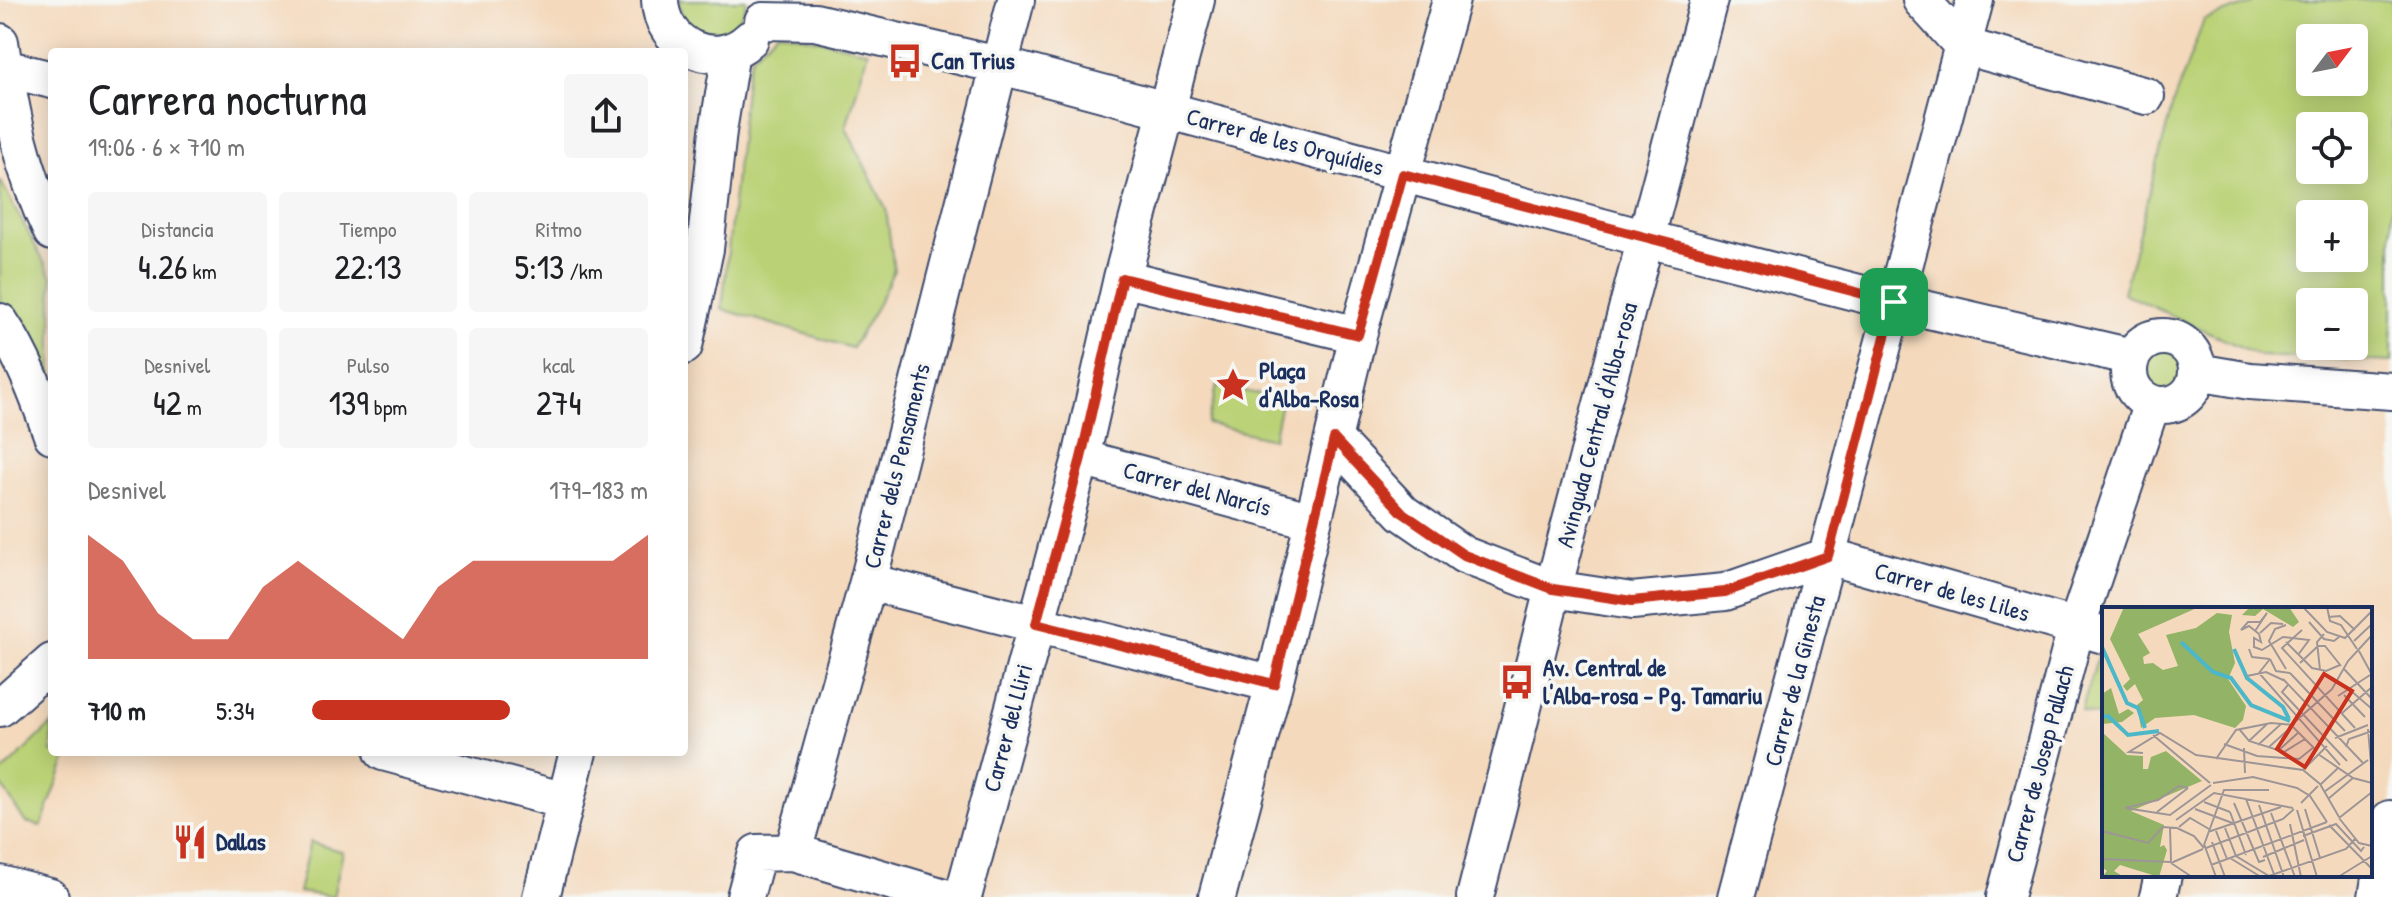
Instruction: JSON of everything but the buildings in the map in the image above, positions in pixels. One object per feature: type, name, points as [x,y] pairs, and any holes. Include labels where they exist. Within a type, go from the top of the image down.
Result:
[{"type":"street","points":[[660,0],[664,23],[688,48]]},
{"type":"street","name":"Carrer dels Pensaments","points":[[793,852],[868,582],[1016,0]]},
{"type":"street","name":"Carrer del Lliri","points":[[963,897],[1081,458],[1122,278],[1196,0]]},
{"type":"street","points":[[1217,897],[1274,684],[1358,335],[1451,0]]},
{"type":"street","name":"Avinguda Central d'Alba-rosa","points":[[1475,897],[1709,0]]},
{"type":"street","points":[[1921,0],[1963,46],[2146,96]]},
{"type":"street","name":"Carrer de la Ginesta","points":[[1736,897],[1975,0]]},
{"type":"street","points":[[688,48],[716,55],[731,52],[746,43],[765,10]]},
{"type":"street","name":"Carrer de les Orquídies","points":[[765,10],[998,65],[1894,302],[2132,357]]},
{"type":"street","points":[[688,306],[694,246],[731,52]]},
{"type":"street","points":[[2,55],[48,78]]},
{"type":"street","points":[[2,55],[23,163],[48,224]]},
{"type":"street","points":[[1122,278],[1358,335]]},
{"type":"street","points":[[0,322],[13,341],[48,425]]},
{"type":"street","points":[[2159,337],[2171,337],[2182,342],[2196,360],[2197,372],[2193,387],[2183,399],[2167,405],[2152,403],[2134,389],[2130,379],[2132,357],[2138,347],[2159,337]]},
{"type":"street","points":[[2197,372],[2250,381],[2392,391]]},
{"type":"street","name":"Carrer de Josep Pallach","points":[[2005,897],[2090,632],[2152,403]]},
{"type":"street","points":[[1334,439],[1403,513],[1452,547],[1464,555],[1553,589],[1632,601],[1725,592],[1828,556]]},
{"type":"street","name":"Carrer del Narcís","points":[[1081,458],[1313,521]]},
{"type":"street","name":"Carrer de les Liles","points":[[1828,556],[2090,632]]},
{"type":"street","points":[[868,582],[1274,684]]},
{"type":"street","points":[[0,708],[48,666]]},
{"type":"street","points":[[0,724],[48,682]]},
{"type":"street","points":[[398,756],[565,801]]},
{"type":"street","points":[[541,897],[577,756]]},
{"type":"street","points":[[2377,897],[2384,817]]},
{"type":"street","points":[[745,897],[757,853],[793,852],[944,897]]},
{"type":"street","points":[[2158,897],[2163,877]]},
{"type":"street","points":[[0,884],[50,897]]},
{"type":"green space","points":[[679,0],[746,2],[733,24],[711,32],[689,24],[682,14]]},
{"type":"green space","points":[[2254,0],[2392,0],[2392,362],[2348,360],[2368,360],[2368,288],[2296,288],[2296,358],[2260,356],[2123,293],[2173,103],[2204,20],[2251,4]]},
{"type":"green space","points":[[778,31],[868,51],[846,128],[886,209],[894,270],[852,348],[722,309],[746,78],[752,56]]},
{"type":"green space","points":[[0,180],[48,270],[48,388],[38,365],[0,303]]},
{"type":"green space","points":[[2165,349],[2181,356],[2188,372],[2181,388],[2165,395],[2149,388],[2142,372],[2149,356]]},
{"type":"green space","points":[[1217,385],[1282,399],[1273,439],[1208,424]]},
{"type":"green space","points":[[2102,644],[2102,717],[2081,711]]},
{"type":"green space","points":[[48,728],[48,756],[67,756],[41,826],[25,822],[0,783],[0,774]]},
{"type":"green space","points":[[310,842],[343,852],[333,897],[298,892]]},
{"type":"place","name":"Can Trius","points":[[905,61]]},
{"type":"place","name":"Plaça d'Alba-Rosa","points":[[1233,385]]},
{"type":"place","name":"Av. Central de l'Alba-rosa - Pg. Tamariu","points":[[1517,682]]},
{"type":"place","name":"Dallas","points":[[190,842]]},
{"type":"route","points":[[1403,174],[1894,302],[1828,556],[1725,592],[1632,601],[1553,589],[1464,555],[1403,513],[1334,439],[1274,684],[1036,624],[1081,458],[1122,278],[1358,335],[1403,174]]}]
